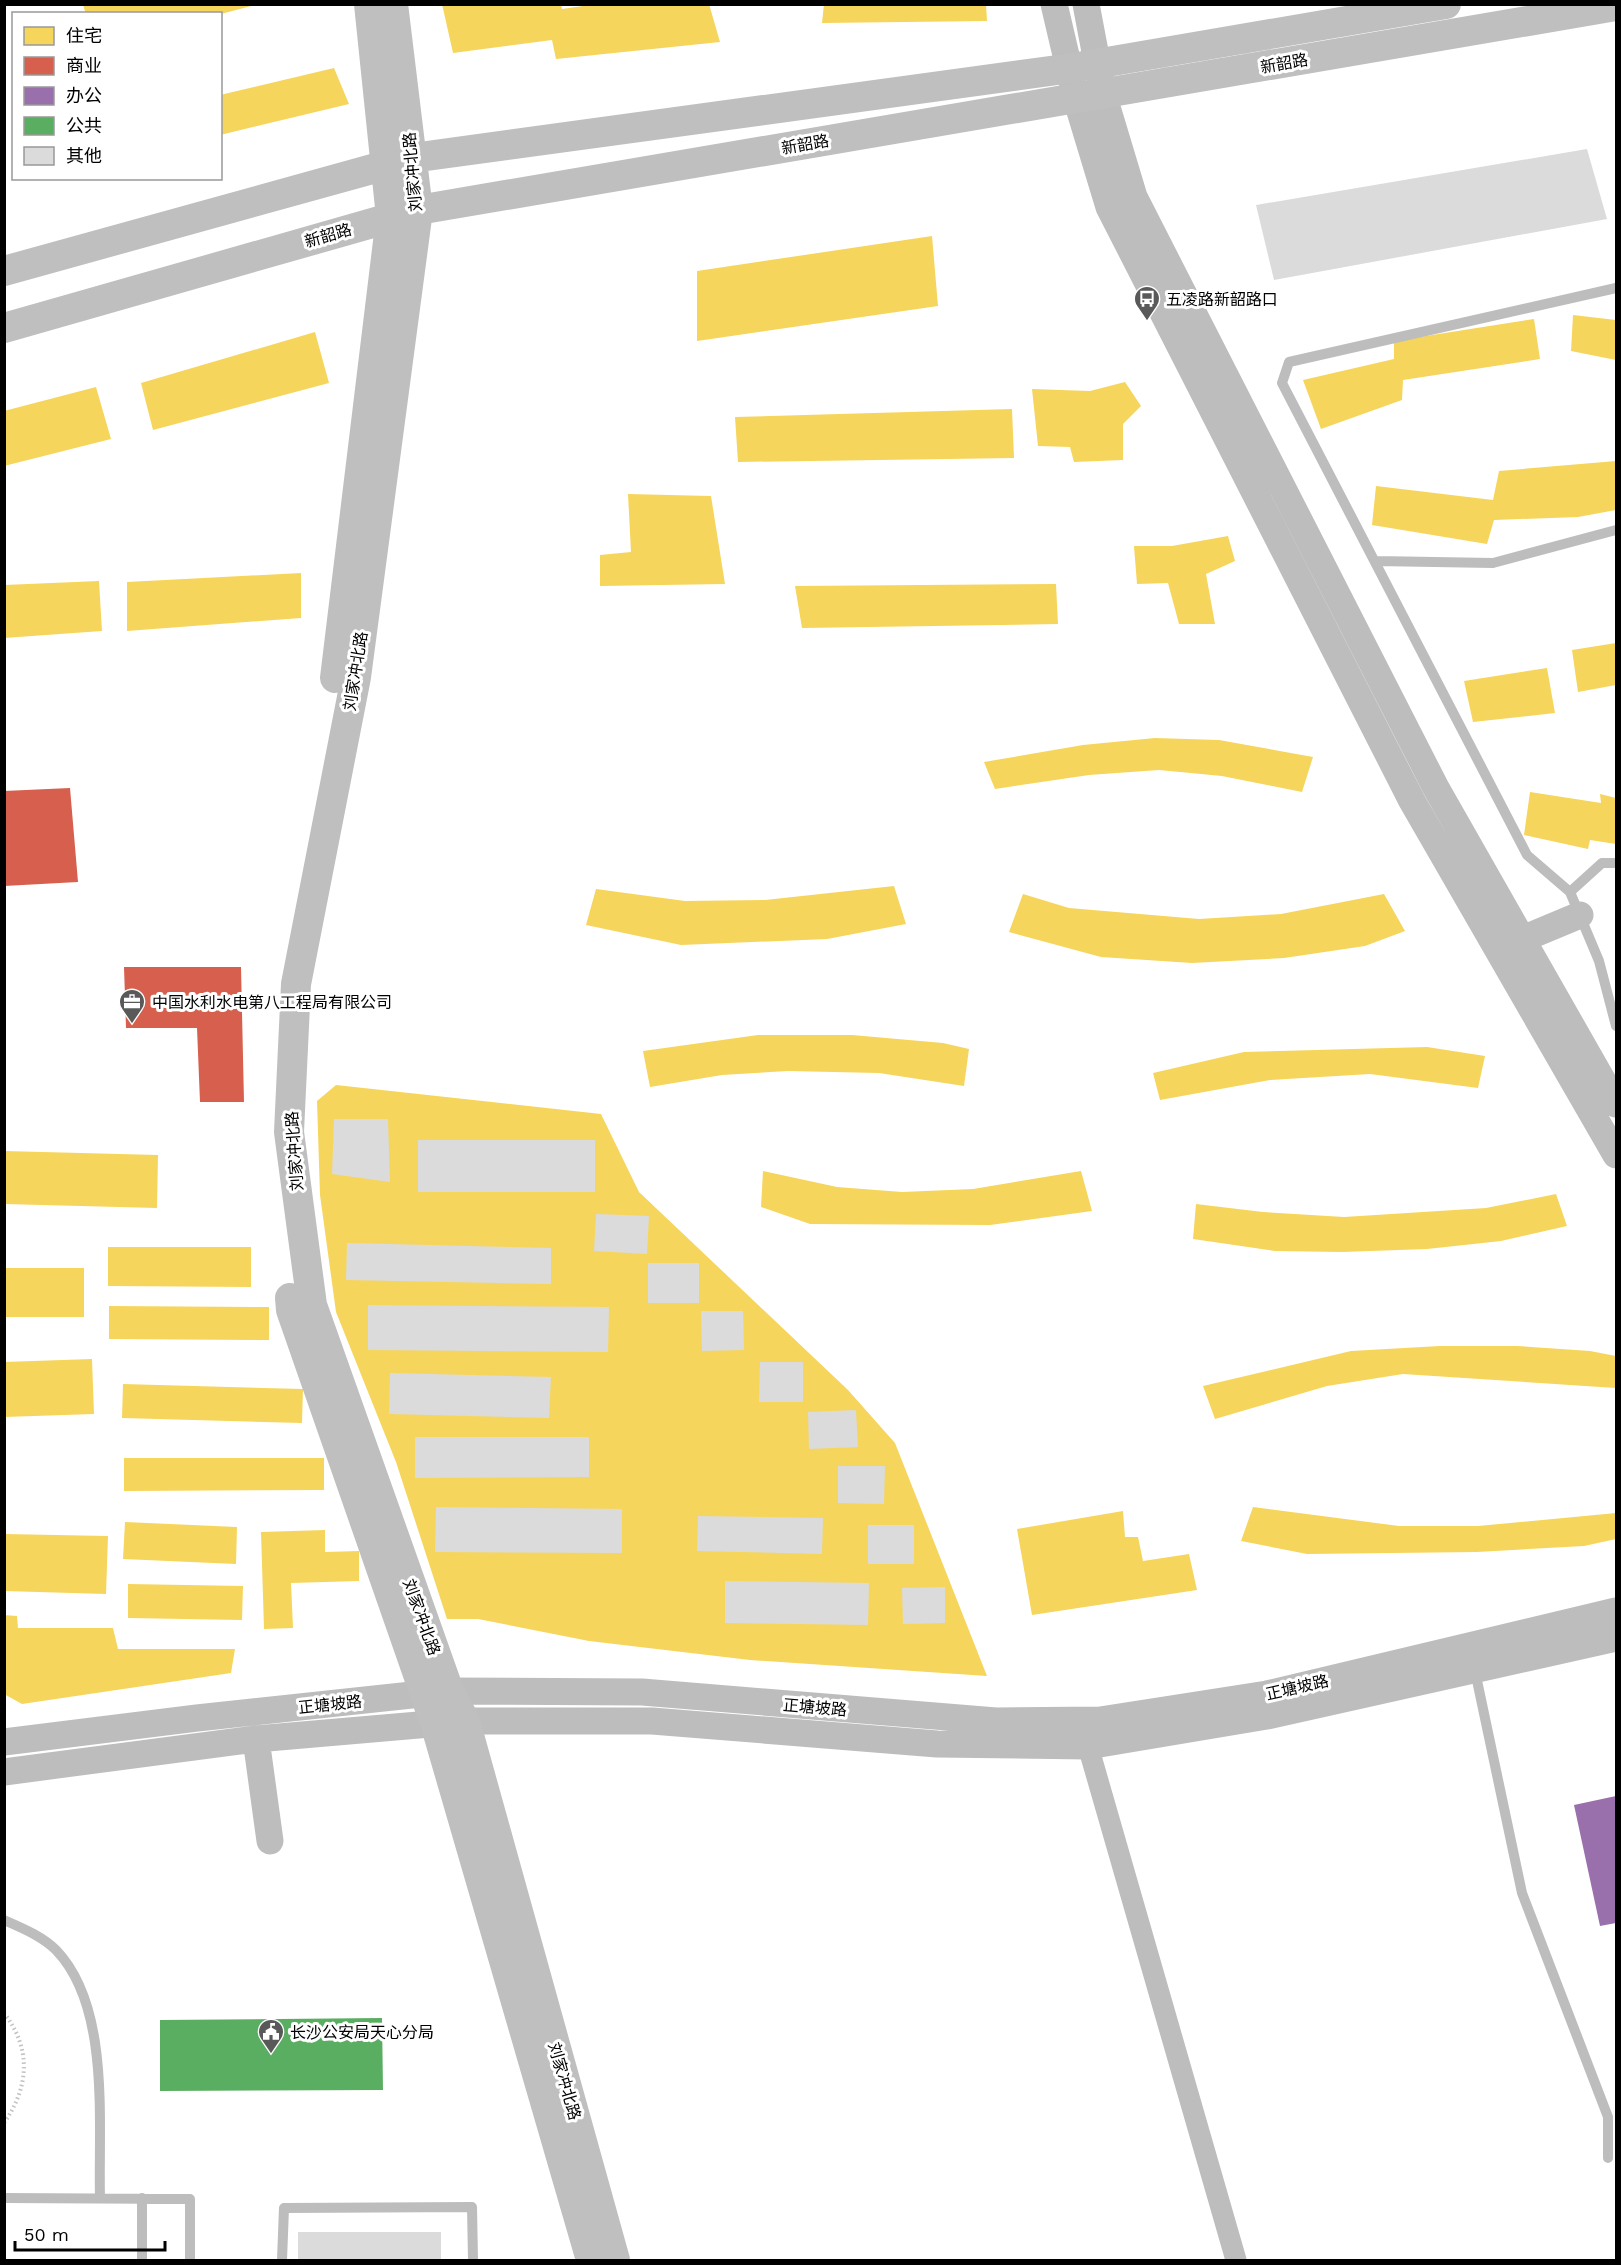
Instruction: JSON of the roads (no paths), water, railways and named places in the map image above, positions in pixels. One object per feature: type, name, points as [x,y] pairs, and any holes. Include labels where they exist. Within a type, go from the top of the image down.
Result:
[{"type":"main road","name":"刘家冲北路","points":[[369,4],[399,162]]},
{"type":"main road","name":"刘家冲北路","points":[[393,4],[399,162],[404,214],[336,673],[275,982],[269,1133],[291,1310],[436,1693],[435,1723],[591,2260]]},
{"type":"main road","name":"新韶路","points":[[4,271],[399,162],[1083,66],[1446,4]]},
{"type":"main road","name":"新韶路","points":[[4,328],[404,214],[1617,6]]},
{"type":"main road","name":"刘家冲北路","points":[[436,1693],[465,1721],[615,2260]]},
{"type":"street","points":[[1054,4],[1083,66],[1109,207],[1412,801],[1511,944],[1617,1104]]},
{"type":"street","points":[[1083,66],[1086,4]]},
{"type":"street","points":[[1511,944],[1575,904]]},
{"type":"street","points":[[1511,944],[1617,1155]]},
{"type":"street","name":"正塘坡路","points":[[4,1742],[197,1718],[436,1693],[642,1692],[996,1721],[1100,1720],[1267,1694],[1617,1611]]},
{"type":"street","name":"正塘坡路","points":[[4,1772],[256,1739],[465,1721],[652,1721],[937,1744],[1088,1746],[1268,1716],[1617,1638]]},
{"type":"street","points":[[256,1739],[270,1841]]},
{"type":"street","points":[[1088,1746],[1236,2260]]},
{"type":"lane","points":[[1617,288],[1289,362],[1282,383],[1527,855],[1575,904],[1599,961],[1617,1026]]},
{"type":"lane","points":[[1376,561],[1493,563],[1617,530]]},
{"type":"lane","points":[[1575,904],[1602,863],[1617,863]]},
{"type":"lane","points":[[1475,1671],[1521,1893],[1608,2117],[1608,2158]]},
{"type":"lane","points":[[4,1920],[29,1931],[56,1950],[81,1988],[97,2042],[100,2198]]},
{"type":"lane","points":[[4,2198],[190,2199],[190,2260]]},
{"type":"lane","points":[[142,2198],[142,2260]]},
{"type":"lane","points":[[282,2260],[284,2208],[472,2207],[473,2260]]},
{"type":"place","name":"五凌路新韶路口","points":[[1147,322]]},
{"type":"place","name":"中国水利水电第八工程局有限公司","points":[[132,1025]]},
{"type":"place","name":"长沙公安局天心分局","points":[[271,2055]]}]
